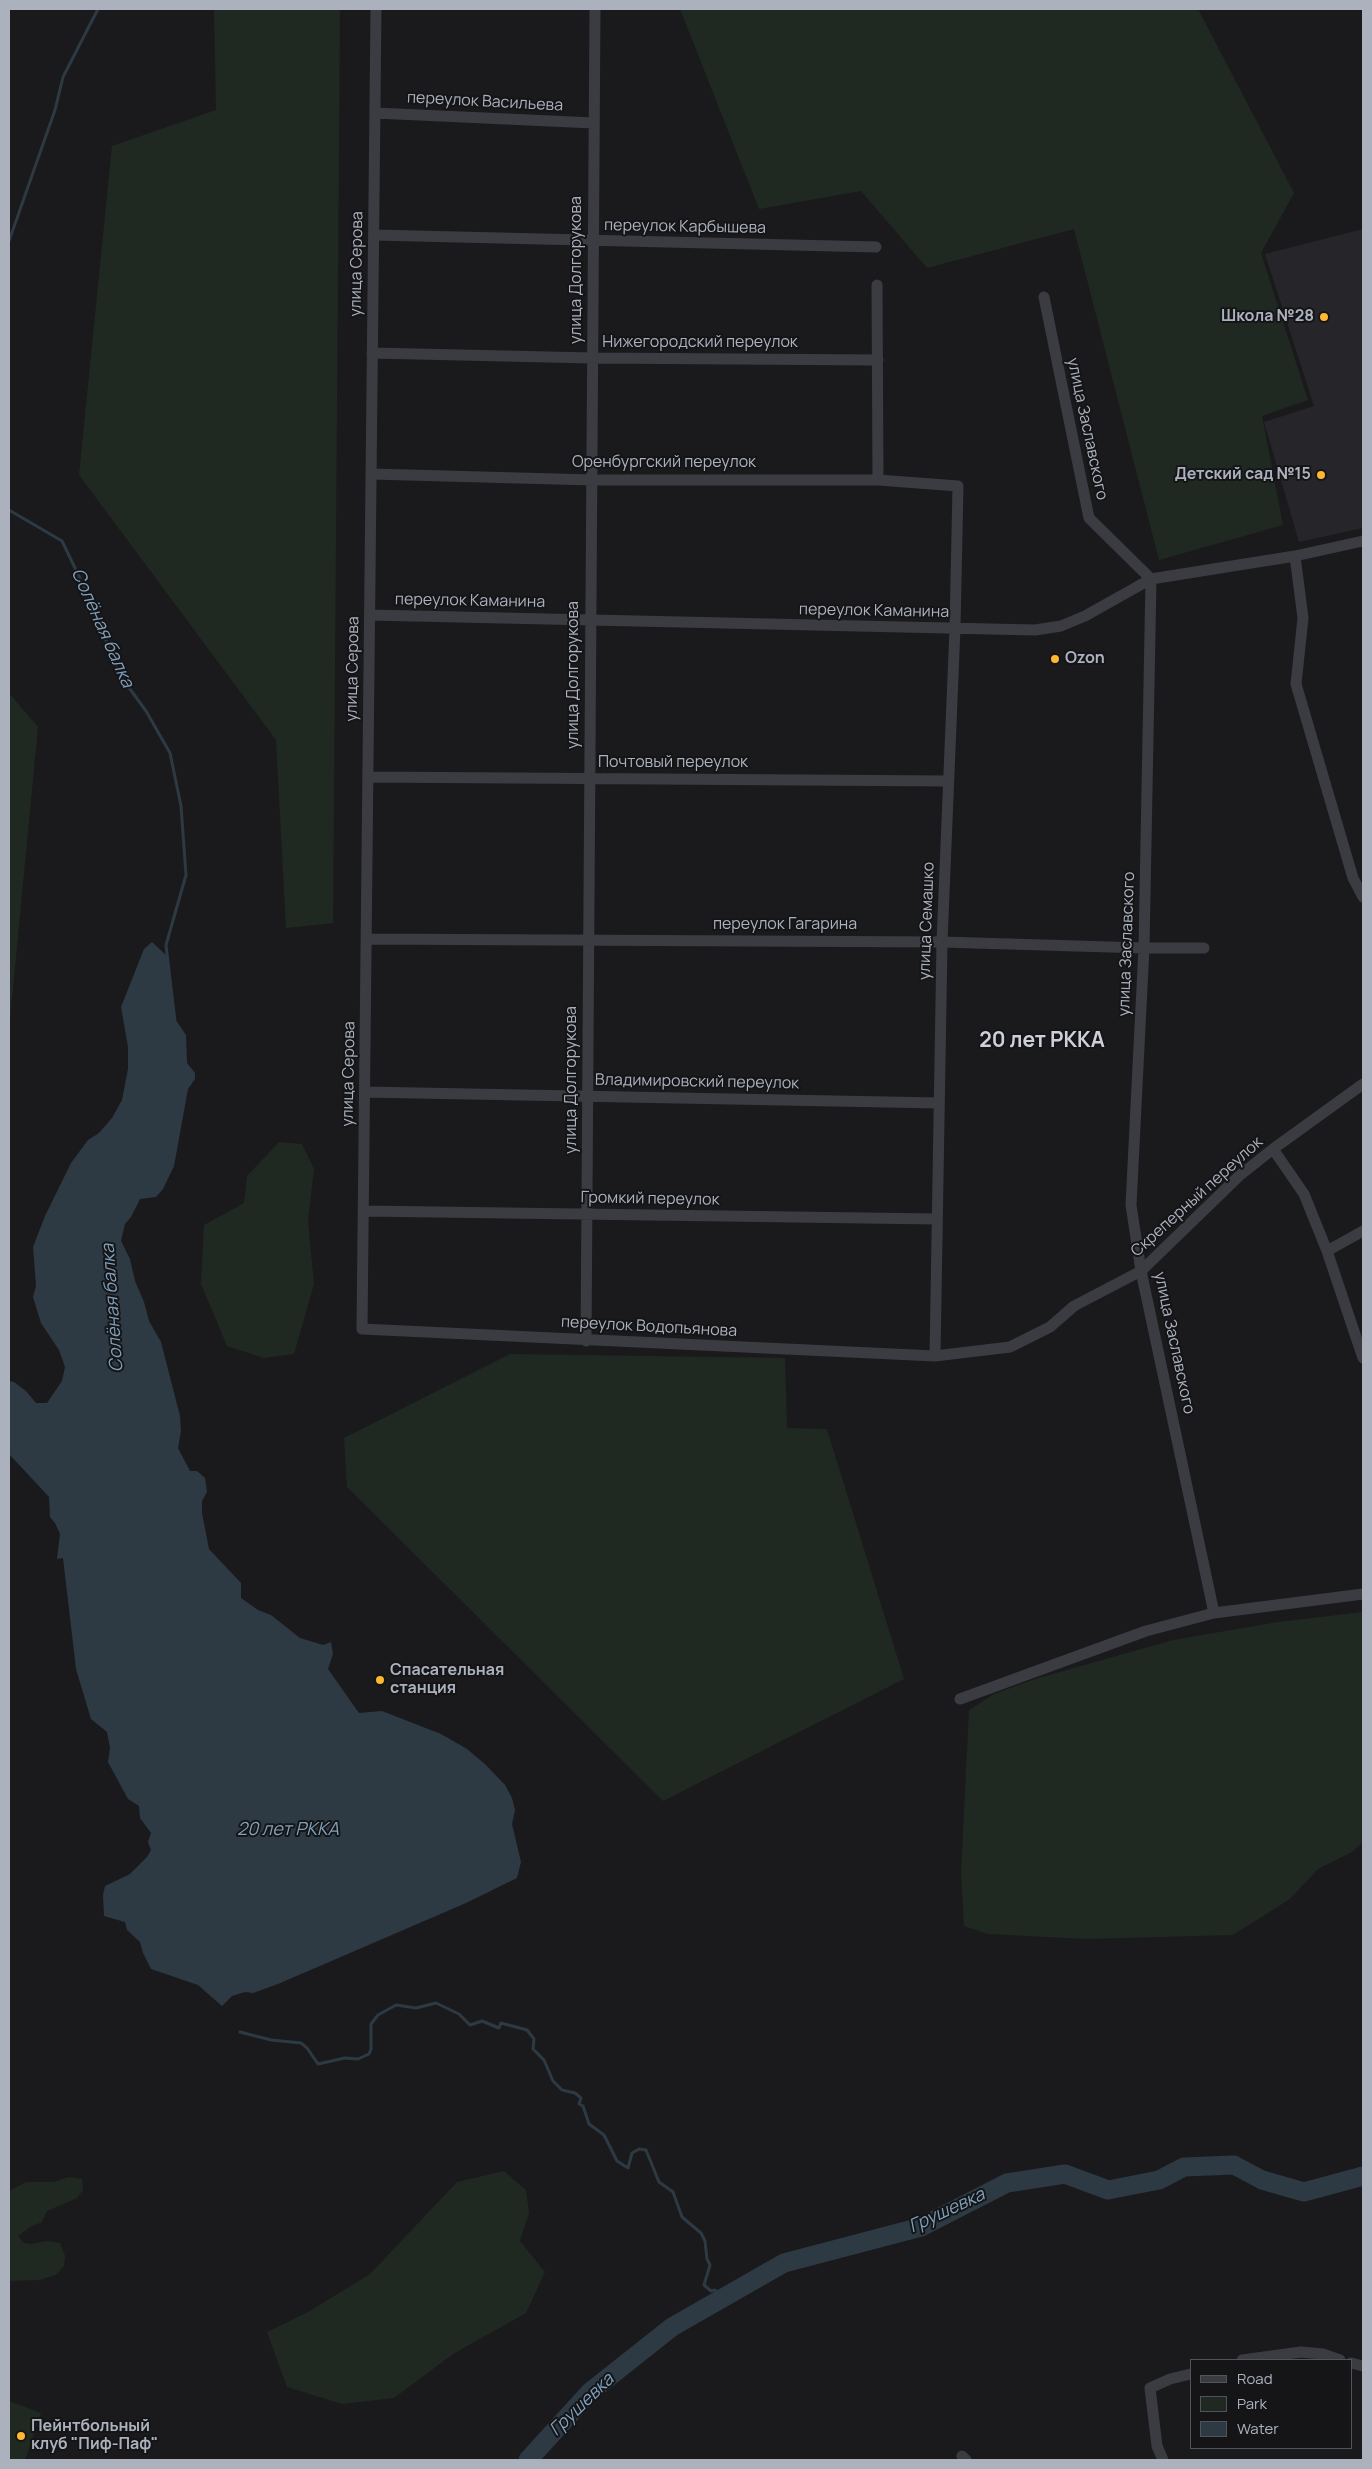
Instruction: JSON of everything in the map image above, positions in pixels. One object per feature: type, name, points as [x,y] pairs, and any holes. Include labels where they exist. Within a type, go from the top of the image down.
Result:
[{"type":"street","name":"улица Серова","points":[[362,1329],[376,9]]},
{"type":"street","name":"улица Долгорукова","points":[[586,1341],[595,9]]},
{"type":"street","name":"переулок Васильева","points":[[375,113],[594,123]]},
{"type":"street","name":"переулок Карбышева","points":[[374,235],[876,247]]},
{"type":"street","points":[[877,285],[878,480]]},
{"type":"street","name":"улица Заславского","points":[[1044,297],[1089,518],[1151,579],[1144,948],[1131,1205],[1141,1271],[1214,1614]]},
{"type":"street","name":"Нижегородский переулок","points":[[372,353],[593,358],[878,360]]},
{"type":"street","name":"Оренбургский переулок","points":[[371,474],[593,480],[878,480],[958,486]]},
{"type":"street","name":"улица Семашко","points":[[935,1356],[942,942],[955,628],[958,486]]},
{"type":"street","name":"переулок Каманина","points":[[370,615],[1035,630],[1061,626],[1085,616],[1151,579],[1295,556],[1363,541]]},
{"type":"street","points":[[1295,556],[1303,618],[1296,684],[1354,878],[1363,898]]},
{"type":"street","name":"Почтовый переулок","points":[[368,778],[948,781]]},
{"type":"street","name":"переулок Гагарина","points":[[366,939],[942,942],[1204,948]]},
{"type":"street","name":"Скреперный переулок","points":[[935,1356],[1010,1347],[1050,1327],[1074,1306],[1141,1271],[1239,1176],[1272,1149],[1363,1084]]},
{"type":"street","name":"Владимировский переулок","points":[[365,1092],[939,1103]]},
{"type":"street","points":[[1272,1149],[1304,1194],[1358,1326],[1363,1358]]},
{"type":"street","name":"Громкий переулок","points":[[364,1211],[937,1219]]},
{"type":"street","points":[[1328,1251],[1363,1232]]},
{"type":"street","name":"переулок Водопьянова","points":[[362,1329],[935,1356]]},
{"type":"street","points":[[960,1698],[1146,1631],[1214,1614],[1363,1594]]},
{"type":"street","points":[[1249,2359],[1301,2352],[1323,2354],[1337,2359]]},
{"type":"street","points":[[1163,2460],[1157,2446],[1150,2388],[1170,2379],[1190,2374]]},
{"type":"shaded area","points":[[1363,229],[1363,528],[1299,542],[1264,422],[1314,406],[1265,254]]},
{"type":"green space","points":[[214,9],[340,9],[333,923],[286,928],[276,740],[79,475],[112,146],[216,110]]},
{"type":"green space","points":[[680,9],[1198,9],[1294,193],[1261,253],[1308,400],[1262,416],[1283,525],[1159,560],[1074,229],[927,268],[861,191],[759,209]]},
{"type":"green space","points":[[9,693],[38,727],[9,1030]]},
{"type":"green space","points":[[279,1142],[302,1144],[314,1169],[308,1221],[314,1284],[294,1354],[264,1358],[227,1346],[201,1284],[204,1225],[244,1203],[247,1176]]},
{"type":"green space","points":[[510,1354],[785,1358],[787,1428],[827,1429],[904,1679],[663,1801],[347,1487],[344,1438]]},
{"type":"green space","points":[[1363,1612],[1363,1842],[1352,1852],[1318,1869],[1290,1899],[1233,1935],[1087,1939],[988,1934],[964,1926],[961,1873],[969,1710],[994,1694],[1035,1679],[1173,1640],[1278,1622]]},
{"type":"green space","points":[[504,2171],[526,2190],[529,2213],[520,2241],[545,2272],[526,2313],[453,2354],[394,2398],[342,2404],[287,2387],[267,2332],[308,2312],[370,2274],[457,2182]]},
{"type":"green space","points":[[69,2177],[82,2179],[83,2190],[77,2198],[47,2211],[42,2222],[30,2227],[18,2236],[24,2243],[31,2244],[47,2241],[60,2243],[65,2256],[64,2266],[56,2275],[39,2280],[9,2281],[9,2191],[26,2182],[53,2182]]},
{"type":"green space","name":"Пейнтбольный клуб \"Пиф-Паф\"","points":[[9,2401],[41,2413],[25,2460],[9,2460]]},
{"type":"water","name":"20 лет РККА","points":[[152,942],[168,957],[175,1019],[186,1035],[187,1063],[195,1073],[195,1079],[188,1089],[174,1166],[163,1189],[156,1197],[140,1199],[131,1217],[125,1224],[121,1241],[130,1259],[135,1281],[144,1302],[149,1321],[161,1342],[180,1416],[181,1431],[178,1448],[190,1471],[197,1471],[205,1478],[207,1492],[202,1501],[202,1513],[209,1549],[241,1583],[241,1598],[258,1610],[271,1615],[300,1638],[323,1645],[331,1642],[333,1654],[328,1669],[359,1713],[382,1711],[441,1734],[467,1749],[486,1765],[505,1785],[512,1798],[515,1810],[512,1824],[521,1862],[517,1878],[466,1903],[278,1984],[253,1993],[245,1992],[232,1996],[222,2006],[198,1985],[151,1969],[140,1942],[127,1930],[125,1922],[104,1916],[103,1895],[105,1886],[130,1874],[147,1857],[151,1850],[148,1842],[151,1833],[140,1818],[139,1806],[128,1799],[108,1762],[110,1748],[107,1732],[91,1719],[76,1669],[63,1558],[57,1559],[60,1534],[50,1517],[49,1497],[9,1454],[9,1381],[14,1382],[26,1391],[36,1403],[47,1403],[62,1381],[65,1367],[59,1350],[41,1323],[33,1297],[36,1286],[33,1247],[45,1216],[71,1163],[88,1140],[99,1133],[112,1118],[122,1100],[128,1069],[128,1047],[121,1007],[144,949]]},
{"type":"waterway","points":[[9,241],[55,110],[63,77],[98,9]]},
{"type":"waterway","name":"Солёная балка","points":[[9,510],[62,541],[89,597],[119,674],[146,711],[170,753],[181,806],[186,875],[166,945],[175,1022]]},
{"type":"waterway","name":"Солёная балка","points":[[240,2032],[271,2040],[301,2043],[307,2048],[318,2064],[345,2058],[358,2059],[369,2054],[371,2049],[371,2024],[378,2015],[396,2005],[416,2008],[436,2003],[459,2014],[470,2025],[482,2021],[499,2028],[501,2023],[527,2030],[534,2039],[533,2049],[544,2060],[553,2081],[562,2090],[575,2093],[581,2098],[579,2104],[583,2106],[589,2124],[604,2135],[617,2161],[628,2168],[632,2153],[639,2149],[646,2150],[659,2182],[673,2192],[682,2217],[701,2233],[705,2241],[707,2259],[710,2265],[704,2285],[711,2291],[715,2290],[724,2298]]},
{"type":"waterway","name":"Грушевка","points":[[528,2460],[590,2392],[672,2327],[784,2263],[921,2227],[1007,2183],[1065,2174],[1108,2190],[1159,2180],[1184,2167],[1234,2165],[1262,2180],[1304,2192],[1363,2176]]},
{"type":"place","name":"Школа №28","points":[[1324,317]]},
{"type":"place","name":"Детский сад №15","points":[[1321,475]]},
{"type":"place","name":"Ozon","points":[[1055,659]]},
{"type":"place","name":"Спасательная станция","points":[[380,1680]]},
{"type":"place","name":"Пейнтбольный клуб \"Пиф-Паф\"","points":[[21,2436]]},
{"type":"district","name":"20 лет РККА","points":[[1042,1041]]}]
